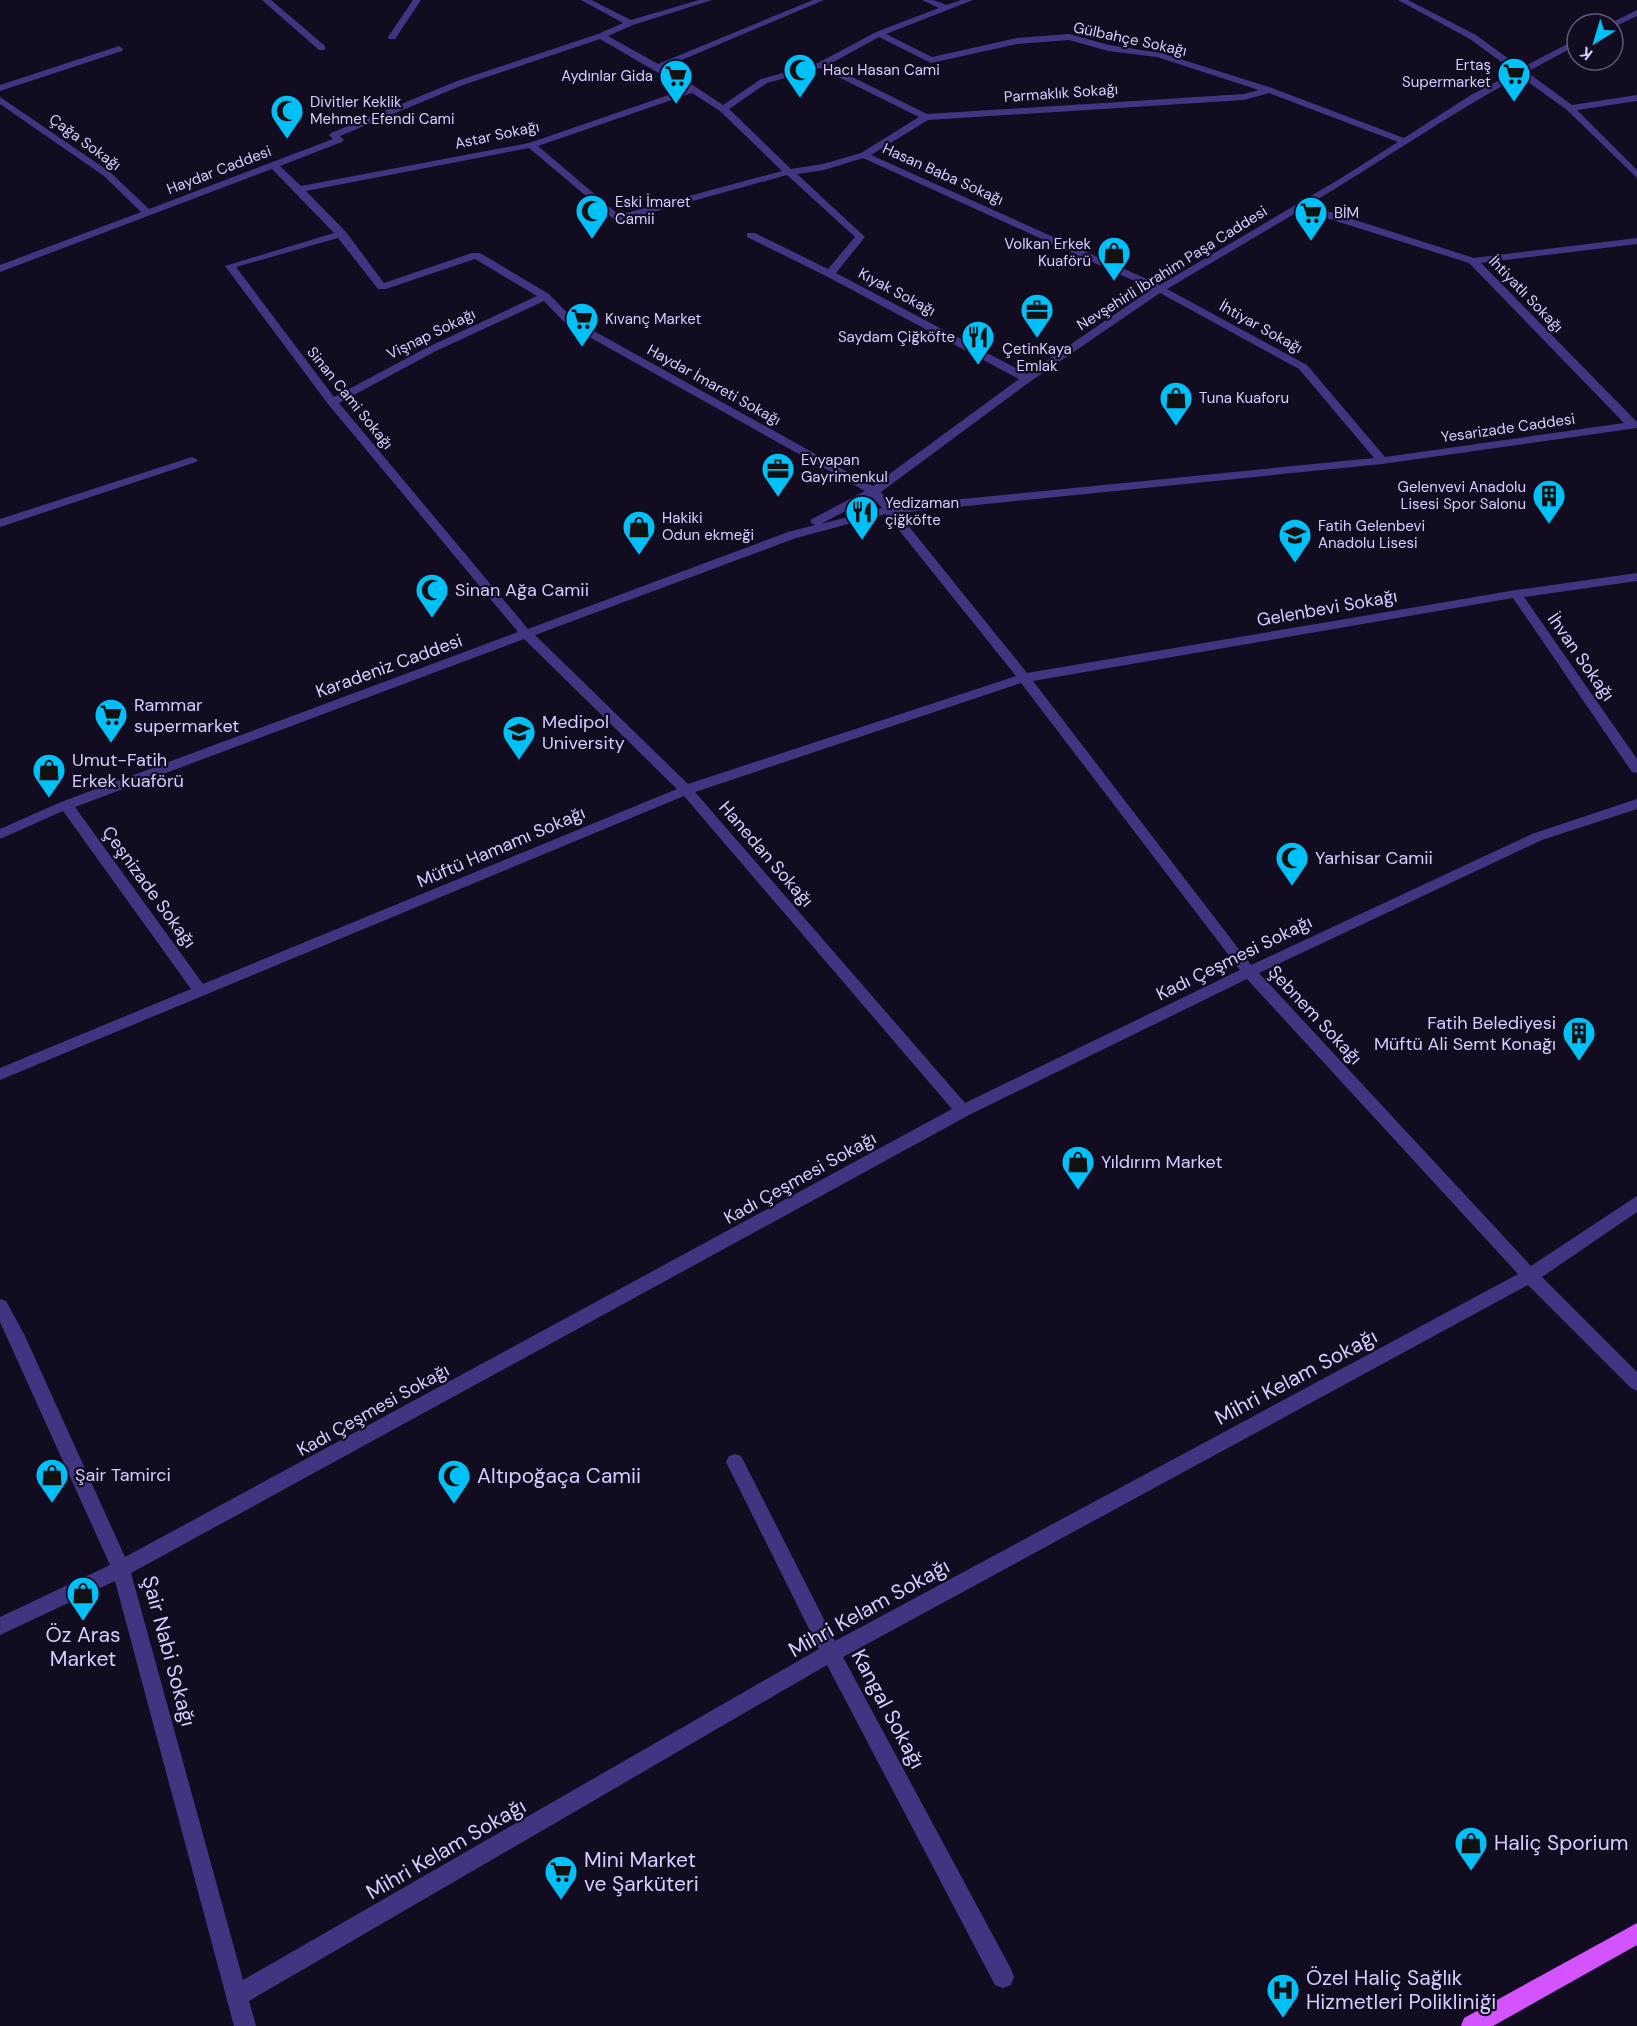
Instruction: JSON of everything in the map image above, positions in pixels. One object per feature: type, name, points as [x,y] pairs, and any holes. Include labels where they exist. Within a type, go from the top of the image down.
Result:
[{"type":"main road","points":[[1472,2026],[1637,1933]]},
{"type":"street","points":[[266,0],[322,48]]},
{"type":"street","points":[[392,37],[417,0]]},
{"type":"street","points":[[585,0],[630,23]]},
{"type":"street","name":"Haydar Caddesi","points":[[0,270],[339,140],[334,135],[460,83],[601,36],[630,23],[708,0]]},
{"type":"street","points":[[658,67],[820,0]]},
{"type":"street","points":[[926,0],[946,8]]},
{"type":"street","points":[[723,110],[764,81],[820,65],[879,34],[969,0]]},
{"type":"street","points":[[1402,0],[1473,37],[1570,108],[1637,175]]},
{"type":"street","name":"Gülbahçe Sokağı","points":[[879,34],[932,60],[1017,41],[1069,37],[1108,48],[1158,55],[1269,90],[1407,142]]},
{"type":"street","points":[[601,36],[658,67],[723,110],[860,237],[830,274]]},
{"type":"street","name":"Nevşehirli İbrahim Paşa Caddesi","points":[[792,535],[874,491],[1027,379],[1160,290],[1407,142],[1474,97],[1565,48]]},
{"type":"street","points":[[0,88],[119,49]]},
{"type":"street","points":[[820,65],[926,117]]},
{"type":"street","name":"Astar Sokağı","points":[[300,189],[531,145],[694,89]]},
{"type":"street","name":"Parmaklık Sokağı","points":[[864,155],[926,117],[1244,97],[1269,90]]},
{"type":"street","points":[[1570,108],[1637,98]]},
{"type":"street","name":"Çağa Sokağı","points":[[0,100],[107,174],[147,213]]},
{"type":"street","name":"Hasan Baba Sokağı","points":[[531,145],[617,219],[789,172],[824,167],[864,155],[1160,290]]},
{"type":"street","points":[[273,165],[300,189],[342,234]]},
{"type":"street","name":"İhtiyatlı Sokağı","points":[[1300,206],[1473,261],[1635,425]]},
{"type":"street","name":"Haydar İmareti Sokağı","points":[[342,234],[382,287],[476,255],[545,296],[570,322],[874,491]]},
{"type":"street","name":"Sinan Cami Sokağı","points":[[342,234],[230,266],[332,402],[526,634]]},
{"type":"street","name":"Kıyak Sokağı","points":[[751,235],[830,274],[1027,379]]},
{"type":"street","points":[[1473,261],[1637,241]]},
{"type":"street","name":"İhtiyar Sokağı","points":[[1160,290],[1303,367],[1382,462]]},
{"type":"street","name":"Vişnap Sokağı","points":[[332,402],[430,350],[545,296]]},
{"type":"street","name":"Yesarizade Caddesi","points":[[792,535],[889,510],[1382,462],[1635,425]]},
{"type":"street","points":[[0,523],[192,460]]},
{"type":"street","name":"Şebnem Sokağı","points":[[874,491],[1024,678],[1249,972],[1530,1276],[1637,1383]]},
{"type":"street","name":"Karadeniz Caddesi","points":[[0,834],[66,804],[792,535]]},
{"type":"street","name":"Gelenbevi Sokağı","points":[[1024,678],[1516,594],[1637,577]]},
{"type":"street","name":"İhvan Sokağı","points":[[1516,594],[1637,769]]},
{"type":"street","name":"Hanedan Sokağı","points":[[526,634],[686,790],[963,1111]]},
{"type":"street","name":"Müftü Hamamı Sokağı","points":[[0,1074],[686,790],[1024,678]]},
{"type":"street","name":"Çeşnizade Sokağı","points":[[66,804],[201,992]]},
{"type":"street","name":"Kadı Çeşmesi Sokağı","points":[[0,1626],[122,1569],[963,1111],[1249,972],[1537,837],[1637,804]]},
{"type":"street","name":"Mihri Kelam Sokağı","points":[[238,1995],[831,1653],[1530,1276],[1637,1203]]},
{"type":"street","name":"Şair Nabi Sokağı","points":[[0,1306],[8,1337],[122,1569],[245,2026]]},
{"type":"street","name":"Kangal Sokağı","points":[[735,1462],[831,1653],[1003,1977]]},
{"type":"place","name":"Hacı Hasan Cami","points":[[800,99]]},
{"type":"place","name":"Ertaş Supermarket","points":[[1514,103]]},
{"type":"place","name":"Aydınlar Gida","points":[[676,105]]},
{"type":"place","name":"Divitler Keklik Mehmet Efendi Cami","points":[[287,140]]},
{"type":"place","name":"Eski İmaret Camii","points":[[592,240]]},
{"type":"place","name":"BİM","points":[[1311,242]]},
{"type":"place","name":"Volkan Erkek Kuaförü","points":[[1114,282]]},
{"type":"place","name":"ÇetinKaya Emlak","points":[[1037,339]]},
{"type":"place","name":"Kıvanç Market","points":[[582,348]]},
{"type":"place","name":"Saydam Çiğköfte","points":[[978,366]]},
{"type":"place","name":"Tuna Kuaforu","points":[[1176,427]]},
{"type":"place","name":"Evyapan Gayrimenkul","points":[[778,498]]},
{"type":"place","name":"Gelenvevi Anadolu Lisesi Spor Salonu","points":[[1549,525]]},
{"type":"place","name":"Yedizaman çiğköfte","points":[[862,541]]},
{"type":"place","name":"Hakiki Odun ekmeği","points":[[639,556]]},
{"type":"place","name":"Fatih Gelenbevi Anadolu Lisesi","points":[[1295,564]]},
{"type":"place","name":"Sinan Ağa Camii","points":[[432,619]]},
{"type":"place","name":"Rammar supermarket","points":[[111,744]]},
{"type":"place","name":"Medipol University","points":[[519,761]]},
{"type":"place","name":"Umut-Fatih Erkek kuaförü","points":[[49,799]]},
{"type":"place","name":"Yarhisar Camii","points":[[1292,887]]},
{"type":"place","name":"Fatih Belediyesi Müftü Ali Semt Konağı","points":[[1579,1062]]},
{"type":"place","name":"Yıldırım Market","points":[[1078,1191]]},
{"type":"place","name":"Şair Tamirci","points":[[52,1504]]},
{"type":"place","name":"Altıpoğaça Camii","points":[[454,1505]]},
{"type":"place","name":"Öz Aras Market","points":[[83,1622]]},
{"type":"place","name":"Haliç Sporium","points":[[1471,1872]]},
{"type":"place","name":"Mini Market ve Şarküteri","points":[[561,1901]]},
{"type":"place","name":"Özel Haliç Sağlık Hizmetleri Polikliniği","points":[[1283,2019]]}]
